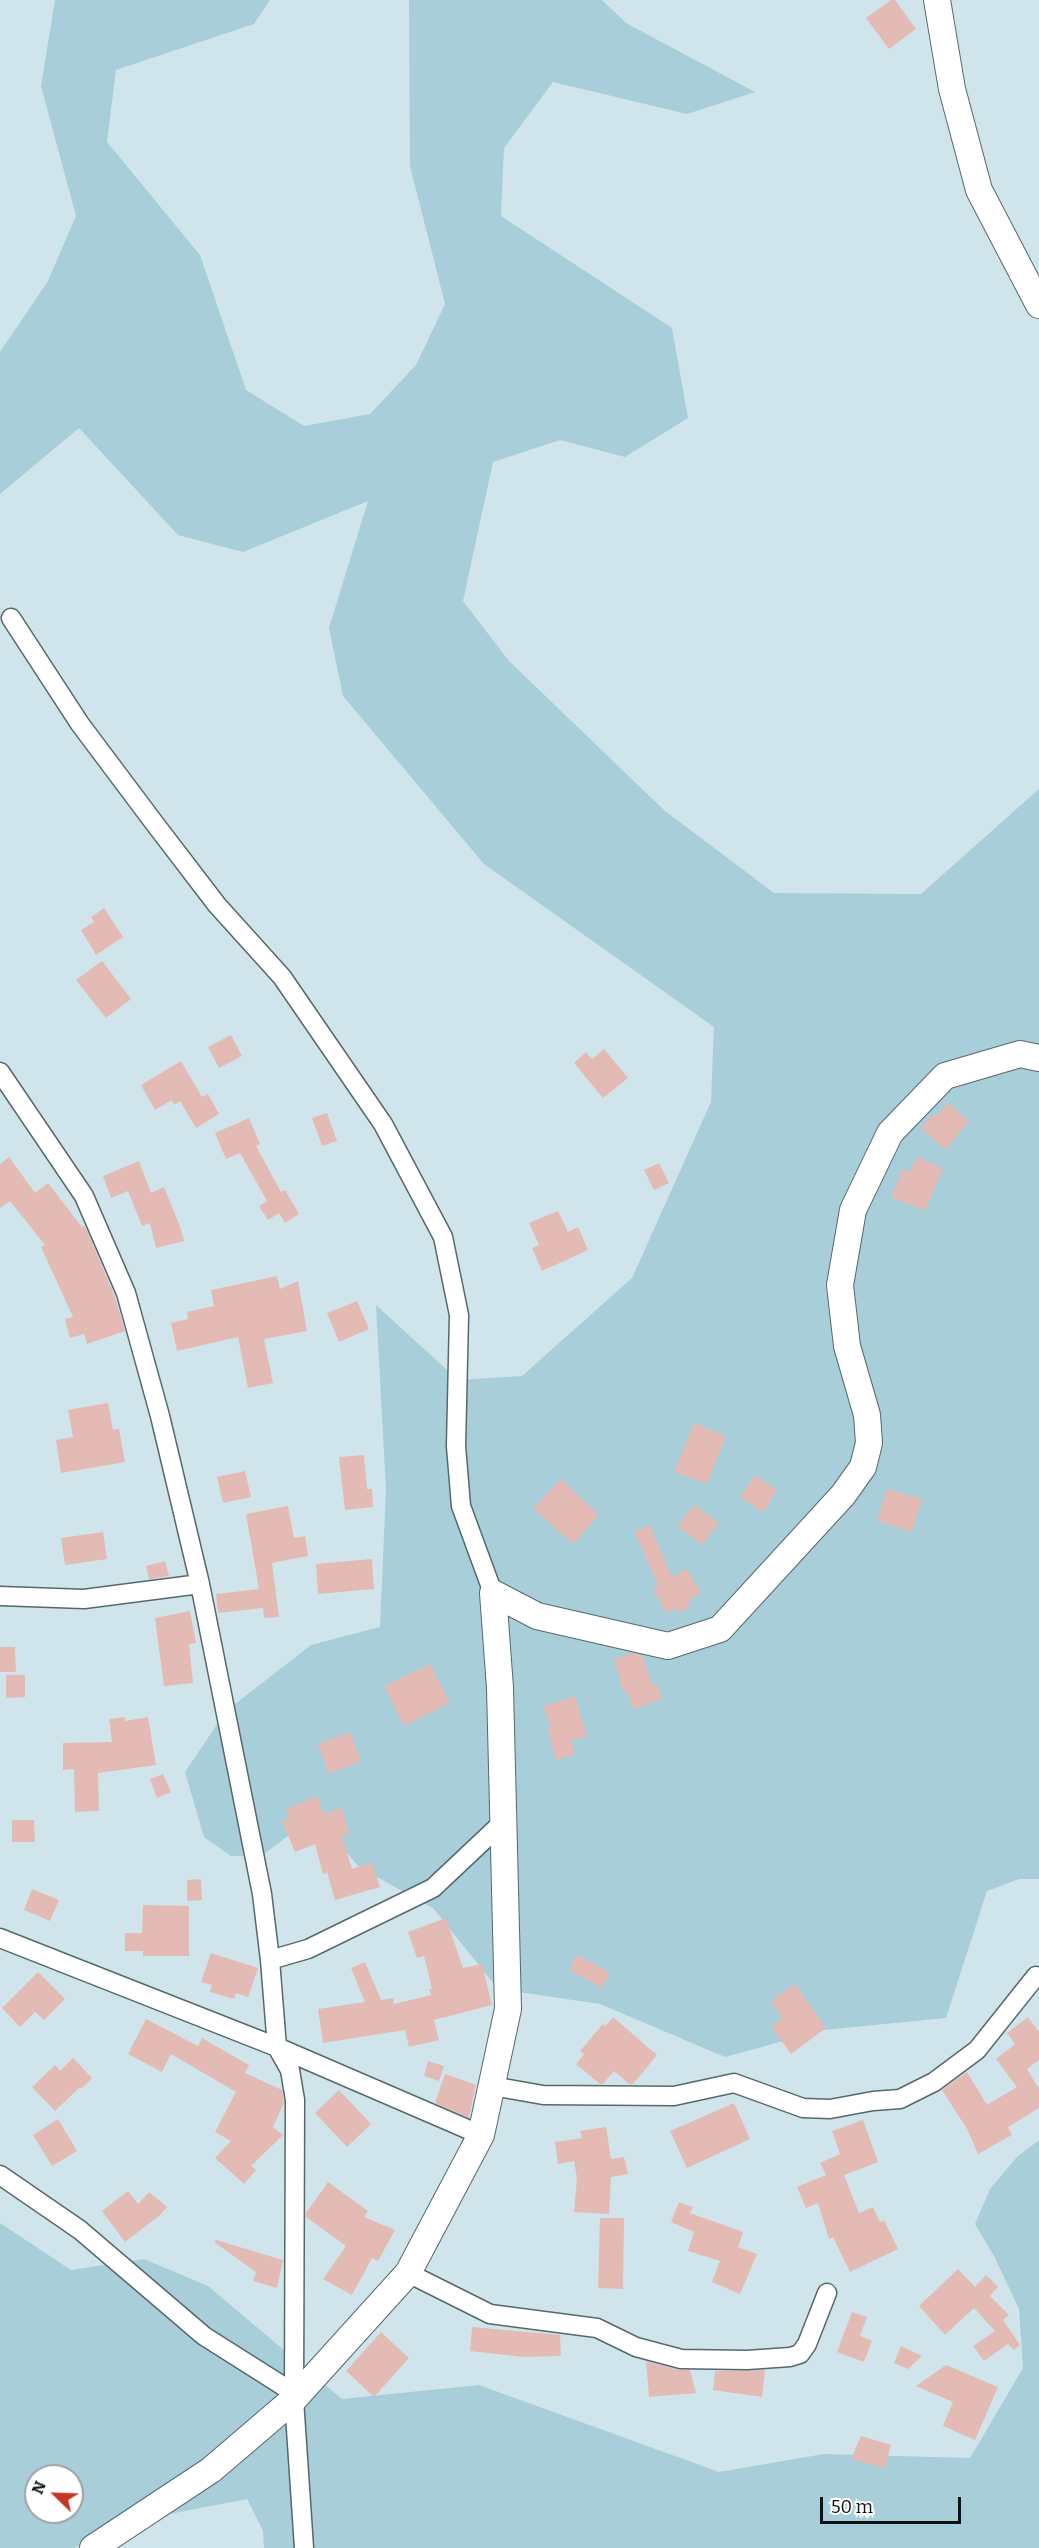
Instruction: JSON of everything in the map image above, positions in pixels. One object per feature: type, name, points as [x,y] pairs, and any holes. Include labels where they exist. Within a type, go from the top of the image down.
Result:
[{"type":"street","points":[[937,0],[952,89],[979,190],[1039,305]]},
{"type":"street","points":[[11,618],[80,724],[216,905],[282,977],[383,1124],[443,1237],[459,1315],[456,1446],[461,1506],[493,1593],[500,1688],[508,2009],[481,2135],[408,2273],[294,2396],[211,2470],[93,2548]]},
{"type":"street","points":[[493,1593],[537,1616],[668,1646],[720,1629],[843,1495],[863,1467],[870,1443],[867,1415],[847,1346],[840,1285],[853,1210],[890,1133],[945,1076],[1020,1054],[1039,1058]]},
{"type":"street","points":[[0,1072],[84,1196],[126,1293],[160,1416],[200,1584],[262,1894],[277,2047],[290,2070],[295,2100],[294,2396],[304,2548]]},
{"type":"street","points":[[0,1596],[84,1599],[200,1584]]},
{"type":"street","points":[[270,1960],[308,1949],[433,1888],[503,1822]]},
{"type":"street","points":[[0,1938],[277,2047],[481,2135]]},
{"type":"street","points":[[492,2086],[543,2095],[674,2096],[734,2083],[803,2108],[830,2109],[873,2101],[900,2099],[934,2082],[977,2050],[1036,1976]]},
{"type":"street","points":[[0,2175],[81,2230],[204,2336],[294,2396]]},
{"type":"street","points":[[408,2273],[490,2314],[597,2328],[636,2347],[681,2359],[747,2360],[790,2357],[800,2354],[807,2344],[827,2293]]},
{"type":"shaded area","points":[[55,0],[270,0],[254,24],[116,70],[107,142],[200,255],[246,390],[304,426],[370,414],[416,365],[445,304],[410,166],[409,0],[602,0],[626,23],[755,92],[687,114],[553,82],[504,148],[501,216],[672,328],[688,418],[625,457],[560,440],[493,462],[463,601],[509,661],[665,811],[774,893],[921,894],[1039,789],[1039,1879],[1019,1879],[987,1891],[946,2018],[824,2030],[725,2057],[600,2004],[498,1989],[433,1908],[359,1867],[315,1815],[263,1855],[231,1856],[204,1837],[185,1772],[226,1711],[311,1645],[380,1627],[386,1489],[376,1305],[458,1380],[522,1376],[632,1278],[711,1102],[714,1027],[484,864],[343,696],[329,628],[368,501],[243,552],[178,535],[79,428],[0,494],[0,352],[48,281],[76,216],[41,86]]},
{"type":"shaded area","points":[[1039,2140],[1039,2548],[264,2548],[263,2531],[247,2499],[128,2522],[74,2548],[0,2548],[0,2223],[71,2270],[144,2259],[208,2286],[342,2399],[479,2385],[719,2472],[824,2454],[970,2458],[1023,2368],[1019,2309],[994,2256],[975,2224],[990,2189],[1017,2157]]},
{"type":"building","points":[[891,0],[895,0],[916,29],[889,49],[866,18]]},
{"type":"building","points":[[104,908],[123,937],[96,955],[81,930],[94,922],[91,917]]},
{"type":"building","points":[[102,961],[131,999],[106,1018],[76,980]]},
{"type":"building","points":[[231,1035],[242,1056],[219,1068],[208,1047]]},
{"type":"building","points":[[604,1049],[628,1078],[603,1098],[574,1063],[586,1052],[592,1059]]},
{"type":"building","points":[[181,1061],[202,1097],[208,1094],[219,1114],[196,1128],[180,1101],[174,1105],[172,1100],[155,1110],[141,1085]]},
{"type":"building","points":[[948,1103],[969,1121],[945,1150],[921,1128],[933,1114],[936,1116]]},
{"type":"building","points":[[327,1113],[337,1141],[322,1146],[312,1118]]},
{"type":"building","points":[[249,1118],[260,1144],[256,1146],[281,1192],[285,1190],[299,1214],[285,1223],[279,1213],[268,1220],[259,1206],[267,1201],[240,1153],[226,1159],[215,1133]]},
{"type":"building","points":[[9,1157],[35,1193],[48,1183],[82,1227],[85,1226],[115,1297],[125,1331],[87,1344],[84,1334],[70,1338],[65,1319],[73,1317],[41,1247],[45,1245],[10,1201],[0,1208],[0,1164]]},
{"type":"building","points":[[917,1157],[943,1168],[925,1211],[891,1197],[903,1169],[910,1172]]},
{"type":"building","points":[[139,1161],[151,1193],[164,1187],[184,1241],[156,1248],[150,1223],[142,1226],[128,1191],[111,1198],[103,1176]]},
{"type":"building","points":[[659,1163],[669,1183],[654,1190],[644,1170]]},
{"type":"building","points":[[558,1211],[568,1232],[578,1227],[588,1250],[542,1271],[532,1248],[539,1245],[529,1223]]},
{"type":"building","points":[[277,1276],[280,1289],[298,1281],[307,1331],[264,1339],[273,1383],[248,1388],[238,1337],[177,1351],[171,1323],[188,1319],[187,1312],[214,1306],[211,1290]]},
{"type":"building","points":[[357,1301],[369,1329],[339,1342],[327,1313]]},
{"type":"building","points":[[108,1403],[113,1430],[119,1429],[125,1462],[61,1473],[56,1440],[73,1437],[68,1410]]},
{"type":"building","points":[[694,1423],[726,1436],[707,1484],[674,1472]]},
{"type":"building","points":[[364,1455],[367,1489],[372,1489],[373,1507],[345,1510],[339,1457]]},
{"type":"building","points":[[245,1471],[251,1497],[223,1503],[217,1477]]},
{"type":"building","points":[[755,1475],[777,1490],[763,1513],[740,1497]]},
{"type":"building","points":[[561,1479],[599,1515],[573,1544],[533,1508]]},
{"type":"building","points":[[887,1489],[922,1499],[912,1532],[877,1521]]},
{"type":"building","points":[[694,1505],[719,1523],[702,1545],[678,1526]]},
{"type":"building","points":[[288,1506],[294,1538],[305,1536],[308,1556],[272,1563],[279,1617],[264,1618],[263,1608],[218,1613],[216,1594],[259,1589],[246,1514]]},
{"type":"building","points":[[650,1525],[672,1577],[687,1569],[701,1593],[688,1600],[691,1606],[678,1613],[675,1608],[667,1613],[653,1589],[658,1585],[634,1531]]},
{"type":"building","points":[[103,1532],[107,1559],[65,1565],[61,1538]]},
{"type":"building","points":[[372,1559],[374,1589],[318,1594],[316,1564]]},
{"type":"building","points":[[165,1561],[169,1576],[149,1579],[146,1566]]},
{"type":"building","points":[[190,1611],[196,1643],[189,1644],[193,1683],[164,1686],[155,1618]]},
{"type":"building","points":[[0,1647],[15,1647],[16,1672],[0,1672]]},
{"type":"building","points":[[633,1653],[643,1656],[652,1686],[657,1684],[662,1698],[634,1710],[626,1691],[623,1692],[614,1659]]},
{"type":"building","points":[[430,1664],[450,1703],[404,1726],[384,1686]]},
{"type":"building","points":[[6,1675],[25,1675],[25,1697],[6,1698]]},
{"type":"building","points":[[575,1696],[587,1736],[571,1741],[575,1754],[556,1760],[548,1729],[551,1728],[544,1706]]},
{"type":"building","points":[[125,1717],[125,1721],[148,1717],[156,1765],[98,1773],[99,1811],[75,1812],[74,1769],[63,1770],[63,1743],[112,1742],[109,1719]]},
{"type":"building","points":[[350,1732],[361,1761],[329,1774],[318,1744]]},
{"type":"building","points":[[163,1774],[171,1792],[157,1798],[150,1779]]},
{"type":"building","points":[[317,1796],[324,1814],[342,1808],[349,1833],[342,1836],[352,1869],[372,1862],[380,1887],[335,1900],[327,1872],[323,1874],[315,1844],[295,1852],[282,1821],[289,1818],[286,1809]]},
{"type":"building","points":[[12,1820],[34,1820],[35,1842],[12,1842]]},
{"type":"building","points":[[201,1879],[202,1900],[187,1901],[187,1880]]},
{"type":"building","points":[[32,1889],[59,1900],[50,1921],[24,1910]]},
{"type":"building","points":[[143,1905],[189,1906],[189,1956],[143,1956],[143,1951],[125,1951],[125,1933],[142,1933]]},
{"type":"building","points":[[446,1918],[463,1968],[482,1964],[492,2005],[434,2020],[439,2040],[409,2047],[405,2030],[323,2043],[318,2009],[365,2002],[351,1968],[365,1962],[381,2000],[393,1998],[394,2004],[431,1995],[429,1989],[432,1989],[424,1956],[417,1958],[408,1932]]},
{"type":"building","points":[[211,1953],[258,1968],[248,1997],[236,1993],[234,1999],[210,1992],[212,1985],[201,1982]]},
{"type":"building","points":[[577,1955],[610,1973],[602,1988],[569,1970]]},
{"type":"building","points":[[38,1972],[65,1999],[44,2020],[35,2012],[20,2027],[2,2008]]},
{"type":"building","points":[[795,1984],[826,2028],[791,2054],[771,2026],[782,2018],[771,2001]]},
{"type":"building","points":[[613,2017],[657,2055],[633,2084],[629,2084],[614,2071],[603,2084],[600,2084],[576,2064],[584,2054],[580,2051],[603,2024],[605,2026]]},
{"type":"building","points":[[1028,2017],[1039,2032],[1039,2060],[1027,2069],[1039,2089],[1039,2108],[1008,2127],[1012,2135],[978,2154],[967,2129],[942,2090],[967,2072],[987,2105],[1017,2087],[996,2059],[1015,2044],[1007,2033]]},
{"type":"building","points":[[146,2019],[198,2046],[202,2038],[249,2065],[245,2073],[282,2090],[284,2103],[273,2127],[283,2135],[251,2166],[256,2170],[244,2184],[215,2158],[231,2141],[215,2132],[236,2092],[171,2054],[162,2072],[128,2054]]},
{"type":"building","points":[[73,2058],[92,2078],[55,2111],[32,2087],[55,2065],[60,2071]]},
{"type":"building","points":[[428,2061],[444,2066],[439,2081],[424,2076]]},
{"type":"building","points":[[445,2074],[476,2085],[469,2118],[435,2103]]},
{"type":"building","points":[[339,2090],[371,2124],[347,2147],[315,2113]]},
{"type":"building","points":[[734,2103],[750,2139],[687,2168],[670,2131]]},
{"type":"building","points":[[58,2119],[77,2151],[52,2166],[33,2135]]},
{"type":"building","points":[[863,2120],[878,2162],[844,2175],[859,2213],[873,2207],[880,2222],[884,2220],[898,2249],[850,2272],[833,2237],[829,2239],[818,2203],[806,2208],[797,2187],[826,2175],[820,2163],[840,2154],[832,2131]]},
{"type":"building","points":[[606,2127],[611,2159],[624,2157],[628,2174],[611,2177],[609,2214],[574,2212],[577,2178],[574,2161],[558,2164],[555,2142],[582,2138],[580,2131]]},
{"type":"building","points":[[328,2182],[368,2211],[364,2217],[395,2230],[378,2261],[372,2258],[352,2295],[323,2279],[346,2246],[306,2217],[306,2213]]},
{"type":"building","points":[[128,2191],[138,2204],[149,2192],[167,2207],[125,2242],[102,2211]]},
{"type":"building","points":[[679,2202],[693,2207],[690,2213],[743,2232],[738,2247],[757,2254],[740,2294],[712,2282],[720,2261],[688,2251],[694,2232],[671,2222]]},
{"type":"building","points":[[600,2218],[624,2218],[623,2289],[598,2288]]},
{"type":"building","points":[[216,2240],[283,2260],[277,2288],[253,2281],[256,2272],[214,2242]]},
{"type":"building","points":[[958,2269],[975,2287],[986,2275],[998,2287],[990,2296],[1009,2315],[1003,2320],[1020,2345],[1014,2350],[1008,2344],[984,2361],[973,2346],[995,2331],[974,2308],[945,2335],[919,2306]]},
{"type":"building","points":[[852,2312],[867,2317],[860,2336],[872,2341],[864,2362],[837,2352]]},
{"type":"building","points":[[472,2327],[560,2335],[561,2356],[523,2357],[470,2351]]},
{"type":"building","points":[[381,2332],[409,2358],[374,2397],[346,2371]]},
{"type":"building","points":[[901,2346],[922,2356],[908,2369],[894,2363]]},
{"type":"building","points":[[646,2361],[678,2370],[690,2370],[696,2393],[649,2397]]},
{"type":"building","points":[[946,2365],[998,2387],[975,2440],[943,2426],[953,2402],[916,2386]]},
{"type":"building","points":[[765,2370],[762,2397],[713,2390],[715,2371]]},
{"type":"building","points":[[861,2436],[891,2445],[885,2468],[851,2459]]}]
